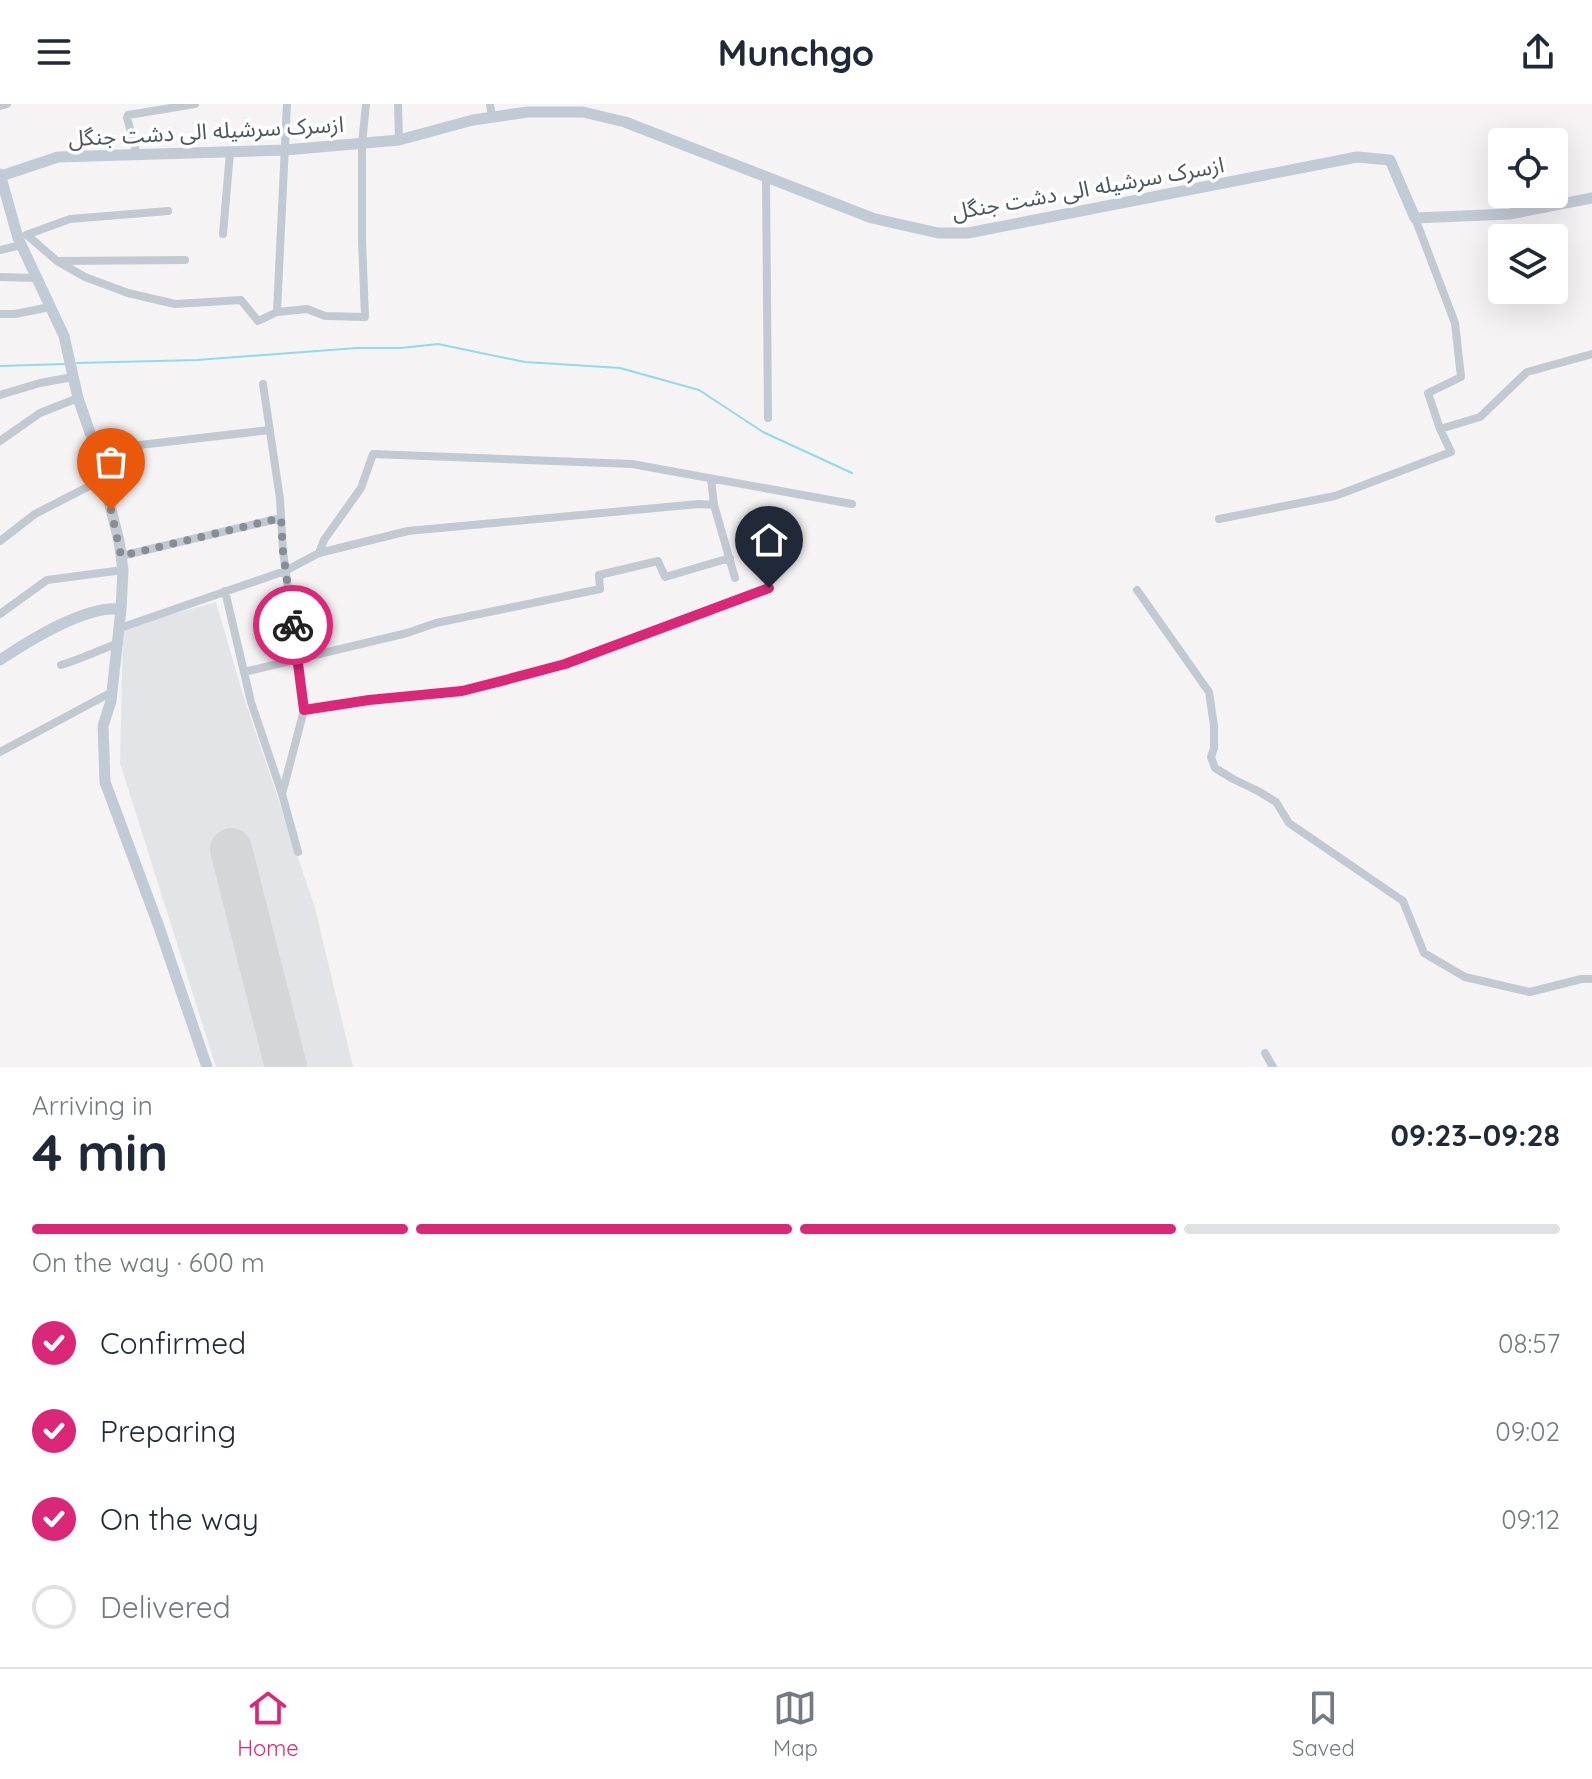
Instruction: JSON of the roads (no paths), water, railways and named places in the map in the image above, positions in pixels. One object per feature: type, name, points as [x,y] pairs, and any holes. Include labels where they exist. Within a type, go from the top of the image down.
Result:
[{"type":"street","points":[[0,106],[7,104]]},
{"type":"street","points":[[137,154],[128,115],[195,104]]},
{"type":"street","points":[[277,312],[287,104]]},
{"type":"street","points":[[22,239],[85,277],[128,293],[175,304],[241,300],[258,321],[277,312],[307,309],[325,316],[365,317],[362,144],[366,104]]},
{"type":"street","points":[[398,104],[399,140]]},
{"type":"street","points":[[490,104],[492,118]]},
{"type":"street","name":"ازسرک سرشیله الی دشت جنگل","points":[[1,175],[58,157],[285,150],[362,144],[399,140],[473,120],[555,111],[603,115],[625,122],[872,218],[938,233],[968,233],[1357,157],[1390,160],[1415,218]]},
{"type":"street","points":[[223,234],[230,152]]},
{"type":"street","points":[[1,175],[36,278],[64,336],[78,398],[96,450],[119,541],[123,570],[120,628],[112,692],[103,726],[105,782],[207,1067]]},
{"type":"street","points":[[766,178],[768,418]]},
{"type":"street","points":[[1219,519],[1335,496],[1451,452],[1428,393],[1461,377],[1455,323],[1415,218],[1510,214],[1592,198]]},
{"type":"street","points":[[0,250],[70,219],[168,211]]},
{"type":"street","points":[[57,261],[185,260]]},
{"type":"street","points":[[0,277],[36,278]]},
{"type":"street","points":[[0,314],[50,307]]},
{"type":"street","points":[[1440,429],[1480,417],[1527,372],[1592,354]]},
{"type":"street","points":[[0,395],[73,377]]},
{"type":"street","points":[[263,384],[280,499],[285,571],[304,710],[282,794]]},
{"type":"street","points":[[0,441],[40,413],[78,398]]},
{"type":"street","points":[[96,450],[270,430]]},
{"type":"street","points":[[319,553],[324,540],[361,488],[373,454],[632,464],[852,504]]},
{"type":"street","points":[[0,541],[35,514],[103,479]]},
{"type":"street","points":[[711,479],[714,505],[735,578]]},
{"type":"street","points":[[120,628],[285,571],[319,553],[408,531],[714,505]]},
{"type":"street","points":[[121,556],[281,518]]},
{"type":"street","points":[[244,672],[407,633],[436,623],[600,589],[599,575],[658,561],[665,577],[730,558]]},
{"type":"street","points":[[0,614],[47,580],[123,570]]},
{"type":"street","points":[[304,710],[462,691],[509,679],[565,664],[769,588]]},
{"type":"street","points":[[1137,590],[1209,692],[1214,726],[1211,757],[1215,768],[1276,802],[1289,823],[1403,901],[1424,953],[1465,977],[1530,992],[1592,979]]},
{"type":"street","points":[[225,591],[251,702],[298,852]]},
{"type":"street","points":[[0,660],[40,634],[106,607],[121,609]]},
{"type":"street","points":[[61,665],[119,643]]},
{"type":"street","points":[[0,752],[112,692]]},
{"type":"street","points":[[1265,1053],[1273,1067]]},
{"type":"waterway","points":[[77,363],[197,360],[438,344],[525,362],[620,368],[699,390],[763,432],[852,473]]},
{"type":"waterway","points":[[0,366],[66,364]]}]
